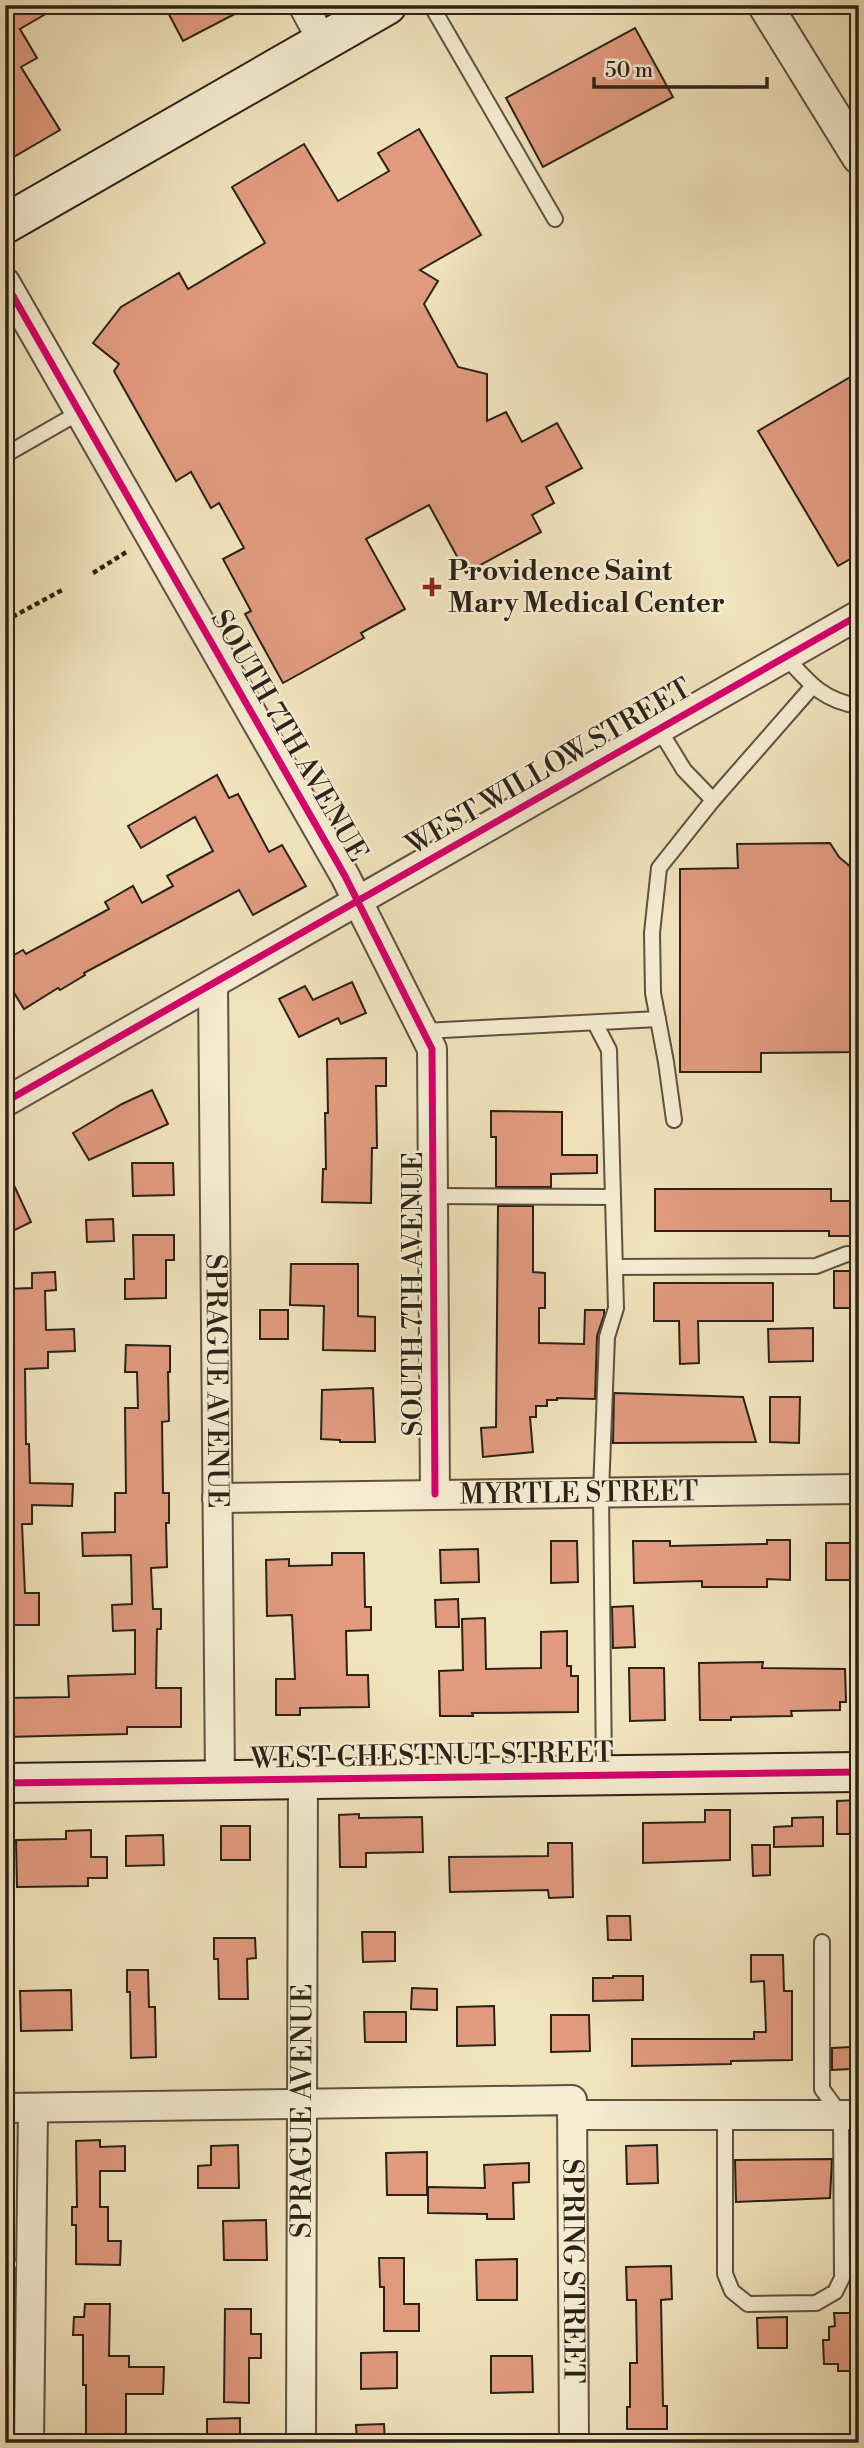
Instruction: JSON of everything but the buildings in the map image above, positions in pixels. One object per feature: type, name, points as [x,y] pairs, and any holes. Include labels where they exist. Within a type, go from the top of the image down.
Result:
[{"type":"main road","points":[[5,224],[387,5]]},
{"type":"main road","name":"WEST CHESTNUT STREET","points":[[5,1783],[859,1772]]},
{"type":"street","points":[[303,5],[323,42]]},
{"type":"street","points":[[768,6],[859,157]]},
{"type":"street","name":"SOUTH 7TH AVENUE","points":[[5,282],[358,900],[432,1049],[435,1494]]},
{"type":"street","name":"WEST WILLOW STREET","points":[[5,1102],[859,615]]},
{"type":"street","name":"SPRAGUE AVENUE","points":[[213,984],[220,1780]]},
{"type":"street","name":"MYRTLE STREET","points":[[217,1498],[859,1489]]},
{"type":"street","name":"SPRAGUE AVENUE","points":[[301,2443],[303,1779]]},
{"type":"street","points":[[5,2108],[302,2103],[572,2108],[725,2115],[850,2115]]},
{"type":"street","points":[[29,2443],[33,2108]]},
{"type":"street","name":"SPRING STREET","points":[[572,2108],[574,2443]]},
{"type":"lane","points":[[431,5],[555,219]]},
{"type":"lane","points":[[5,455],[80,412]]},
{"type":"lane","points":[[786,657],[813,687],[846,704],[859,706]]},
{"type":"lane","points":[[674,1120],[653,993],[652,933],[659,868],[713,800],[813,687]]},
{"type":"lane","points":[[659,729],[684,770],[713,800]]},
{"type":"lane","points":[[424,1031],[658,1019]]},
{"type":"lane","points":[[595,1023],[609,1050],[616,1308],[607,1337],[601,1492],[604,1775]]},
{"type":"lane","points":[[434,1196],[613,1197]]},
{"type":"lane","points":[[615,1267],[816,1266],[847,1254],[859,1254]]},
{"type":"lane","points":[[725,2115],[725,2274],[732,2291],[747,2304],[816,2303],[835,2292],[842,2278],[850,2115],[822,2089],[822,1942]]},
{"type":"path","points":[[93,573],[128,551]]},
{"type":"path","points":[[5,621],[64,589]]},
{"type":"cycle path","points":[[5,282],[345,876],[432,1049],[435,1494]]},
{"type":"cycle path","points":[[5,1102],[859,615]]},
{"type":"cycle path","points":[[5,1783],[859,1772]]},
{"type":"place","name":"Providence Saint Mary Medical Center","points":[[432,587]]}]
